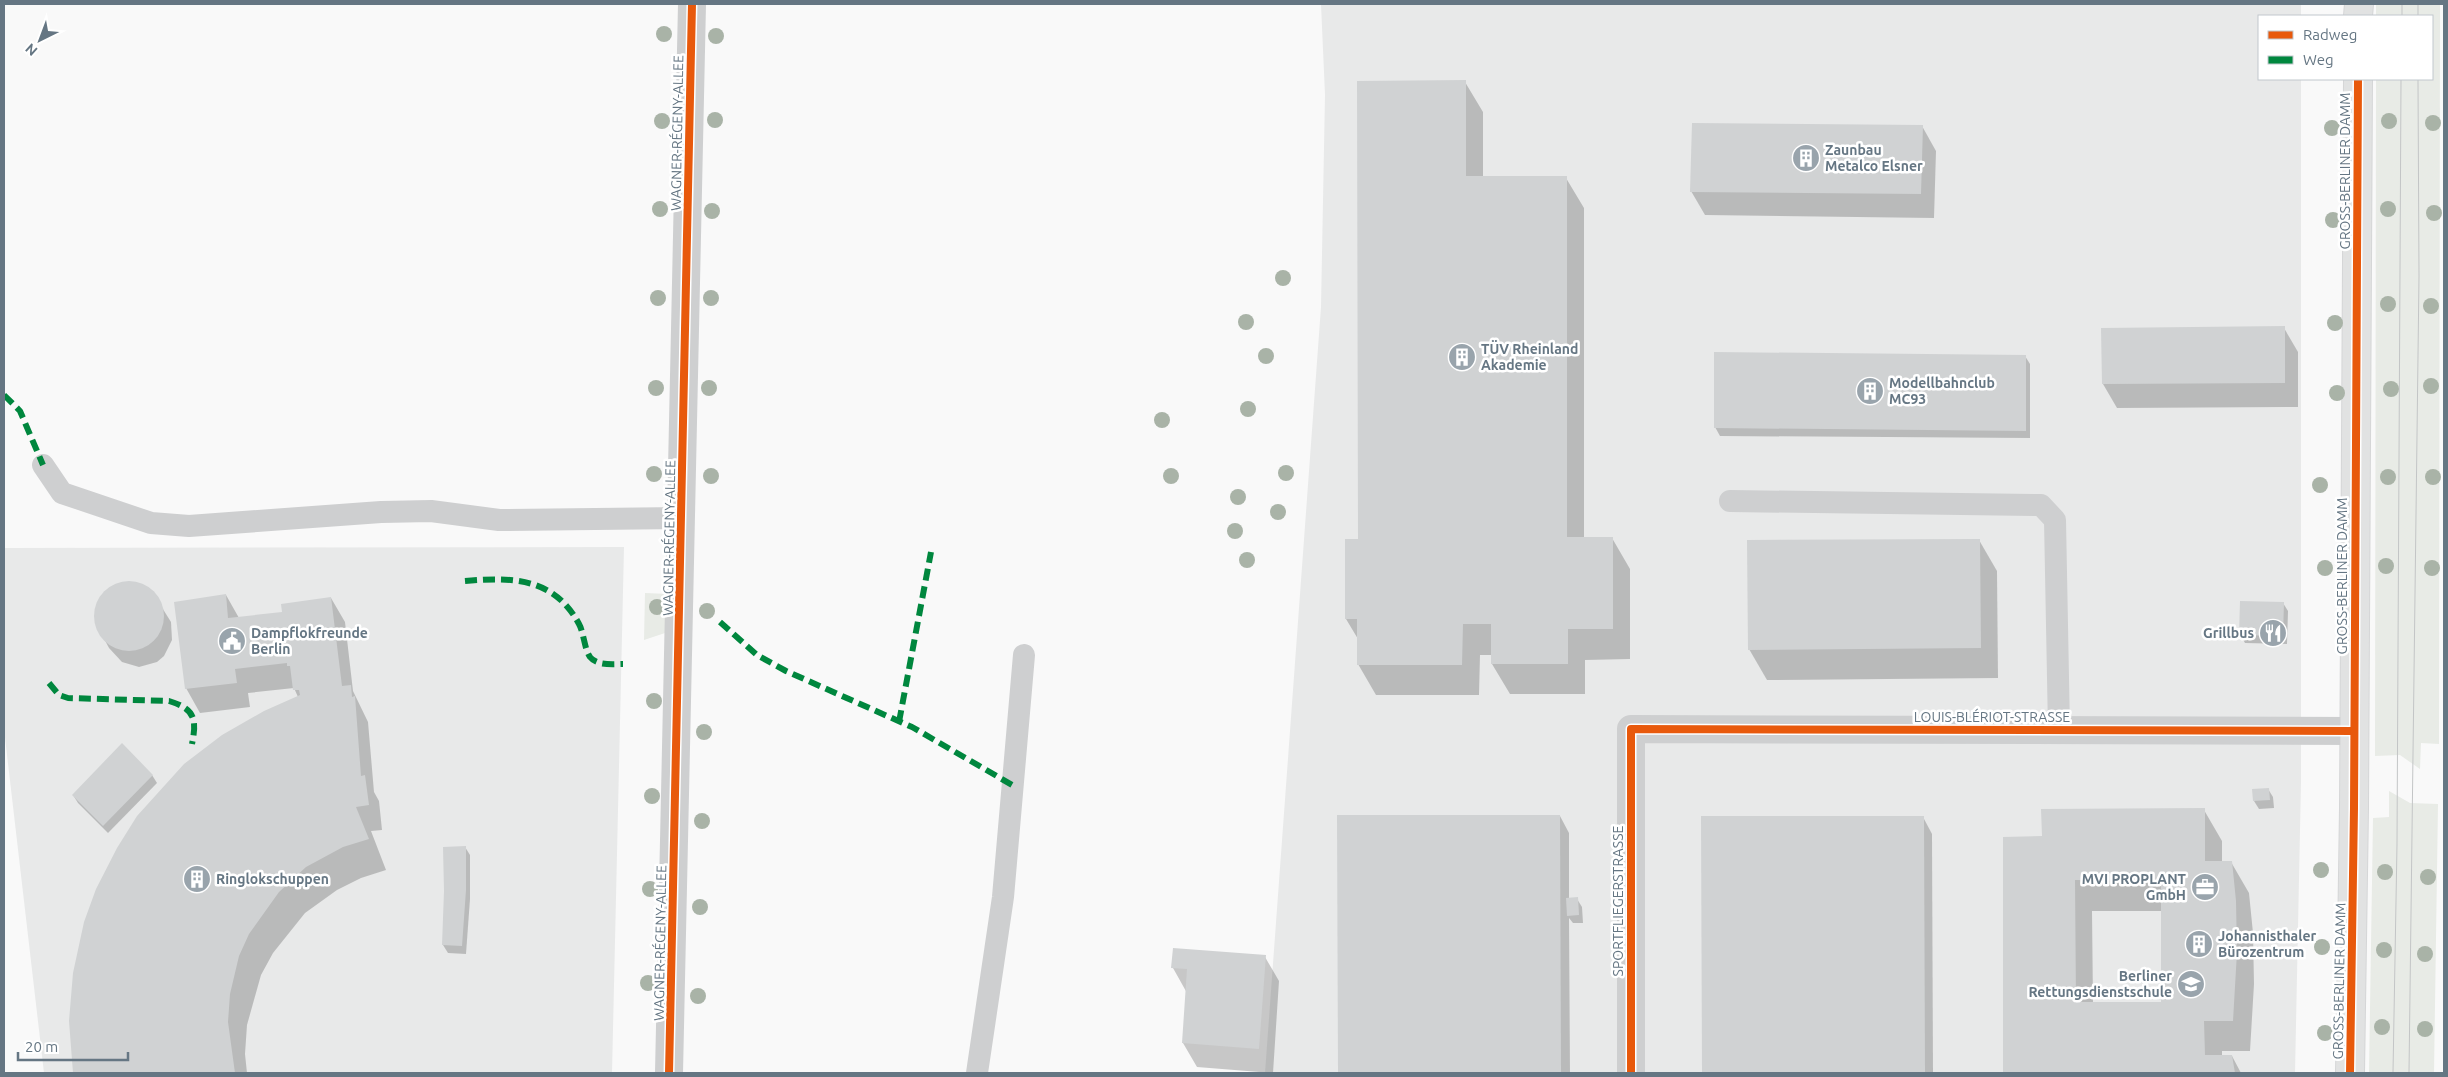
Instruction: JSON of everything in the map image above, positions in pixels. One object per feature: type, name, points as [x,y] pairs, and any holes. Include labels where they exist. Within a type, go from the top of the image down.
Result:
[{"type":"main road","name":"GROSS-BERLINER DAMM","points":[[2350,1073],[2358,80]]},
{"type":"street","name":"WAGNER-RÉGENY-ALLEE","points":[[669,1073],[692,4]]},
{"type":"street","name":"LOUIS-BLÉRIOT-STRASSE","points":[[1631,729],[2354,731]]},
{"type":"street","name":"SPORTFLIEGERSTRASSE","points":[[1631,729],[1631,1073]]},
{"type":"lane","points":[[43,465],[62,493],[151,523],[190,526],[381,512],[431,511],[499,520],[682,518]]},
{"type":"lane","points":[[1730,501],[2041,505],[2055,520],[2059,730]]},
{"type":"lane","points":[[977,1073],[1002,897],[1024,656]]},
{"type":"shaded area","points":[[1321,4],[2301,4],[2301,15],[2258,15],[2258,80],[2301,80],[2301,782],[2295,1073],[1265,1073],[1321,307],[1325,95]]},
{"type":"shaded area","points":[[2376,4],[2440,4],[2439,744],[2421,743],[2420,769],[2400,755],[2375,756],[2376,80],[2433,80],[2433,15],[2376,15]]},
{"type":"shaded area","points":[[624,547],[612,1073],[44,1073],[4,729],[4,548]]},
{"type":"shaded area","points":[[645,593],[669,594],[668,632],[644,640]]},
{"type":"shaded area","points":[[2389,791],[2410,803],[2438,804],[2434,1073],[2369,1073],[2373,818],[2389,817]]},
{"type":"building","name":"TÜV Rheinland Akademie","points":[[1466,80],[1466,176],[1567,176],[1567,537],[1613,537],[1613,629],[1568,629],[1568,664],[1491,664],[1491,624],[1463,624],[1462,665],[1357,665],[1357,619],[1345,619],[1345,539],[1358,539],[1357,81]]},
{"type":"building","name":"Zaunbau Metalco Elsner","points":[[1692,123],[1923,125],[1921,194],[1690,192]]},
{"type":"building","points":[[2285,326],[2285,383],[2102,384],[2101,328]]},
{"type":"building","name":"Modellbahnclub MC93","points":[[1714,352],[2026,355],[2026,431],[1714,428]]},
{"type":"building","points":[[1980,539],[1981,648],[1748,650],[1747,540]]},
{"type":"building","points":[[129,581],[142,584],[154,591],[161,603],[164,616],[161,629],[154,641],[142,648],[129,651],[116,648],[104,641],[97,629],[94,616],[97,603],[104,591],[116,584]]},
{"type":"building","name":"Ringlokschuppen","points":[[226,594],[228,618],[282,612],[281,604],[331,597],[342,686],[351,685],[352,697],[355,696],[361,776],[365,775],[369,805],[356,807],[369,839],[343,847],[306,867],[279,892],[249,934],[239,956],[230,994],[228,1022],[235,1073],[73,1073],[69,1021],[73,973],[84,922],[96,889],[117,848],[137,816],[184,764],[222,735],[264,711],[300,695],[299,690],[293,690],[290,666],[287,666],[287,663],[235,669],[237,683],[185,689],[174,602]]},
{"type":"building","points":[[2240,601],[2284,602],[2283,636],[2239,635]]},
{"type":"building","points":[[122,743],[153,775],[103,826],[72,795]]},
{"type":"building","points":[[2269,788],[2270,800],[2253,801],[2252,789]]},
{"type":"building","name":"Johannisthaler Bürozentrum","points":[[2205,808],[2205,861],[2232,861],[2236,901],[2237,952],[2233,1021],[2204,1021],[2205,1055],[2232,1055],[2235,1073],[2003,1073],[2003,837],[2042,836],[2041,809]],"holes":[[[2075,880],[2161,881],[2161,1002],[2076,1002]]]},
{"type":"building","points":[[1337,815],[1560,815],[1561,1073],[1338,1073]]},
{"type":"building","points":[[1701,816],[1924,816],[1925,1073],[1702,1073]]},
{"type":"building","points":[[466,846],[466,890],[462,946],[442,945],[443,847]]},
{"type":"building","points":[[1578,897],[1579,915],[1567,916],[1566,898]]},
{"type":"building","points":[[1173,948],[1266,955],[1259,1049],[1182,1043],[1187,969],[1171,968]]},
{"type":"tram line","points":[[2402,4],[2402,15]]},
{"type":"tram line","points":[[2418,4],[2418,15]]},
{"type":"tram line","points":[[2393,1073],[2397,844],[2401,80]]},
{"type":"tram line","points":[[2409,1073],[2419,276],[2418,80]]},
{"type":"marked path","points":[[4,395],[20,411],[43,465]]},
{"type":"marked path","points":[[899,722],[931,552]]},
{"type":"marked path","points":[[465,581],[515,580],[530,583],[544,589],[569,608],[579,624],[588,653],[593,660],[605,664],[623,664]]},
{"type":"marked path","points":[[720,622],[757,655],[786,671],[912,727],[1014,786]]},
{"type":"marked path","points":[[49,683],[59,695],[68,698],[169,701],[178,704],[192,716],[194,722],[192,744]]},
{"type":"cycle path","points":[[669,1073],[692,4]]},
{"type":"cycle path","points":[[2350,1073],[2354,808],[2358,80]]},
{"type":"cycle path","points":[[1631,1073],[1631,729],[2354,731]]},
{"type":"place","name":"Zaunbau Metalco Elsner","points":[[1806,158]]},
{"type":"place","name":"TÜV Rheinland Akademie","points":[[1462,357]]},
{"type":"place","name":"Modellbahnclub MC93","points":[[1870,391]]},
{"type":"place","name":"Grillbus","points":[[2273,633]]},
{"type":"place","name":"Dampflokfreunde Berlin","points":[[232,641]]},
{"type":"place","name":"Ringlokschuppen","points":[[197,879]]},
{"type":"place","name":"MVI PROPLANT GmbH","points":[[2205,887]]},
{"type":"place","name":"Johannisthaler Bürozentrum","points":[[2199,944]]},
{"type":"place","name":"Berliner Rettungsdienstschule","points":[[2191,984]]}]
